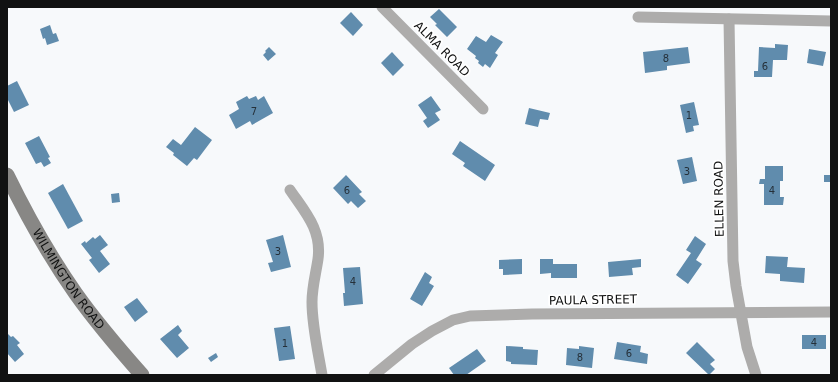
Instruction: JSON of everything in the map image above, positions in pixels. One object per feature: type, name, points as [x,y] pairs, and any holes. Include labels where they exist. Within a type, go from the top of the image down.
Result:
[{"type":"main road","name":"WILMINGTON ROAD","points":[[9,184],[48,251],[76,294],[101,327],[142,375]]},
{"type":"street","name":"ALMA ROAD","points":[[382,7],[483,109]]},
{"type":"street","points":[[638,17],[831,21]]},
{"type":"street","name":"ELLEN ROAD","points":[[729,19],[733,261],[747,347],[756,375]]},
{"type":"street","points":[[290,190],[311,222],[319,242],[312,304],[313,321],[322,375]]},
{"type":"street","name":"PAULA STREET","points":[[374,375],[412,344],[432,331],[453,320],[465,317],[480,315],[532,314],[831,312]]},
{"type":"building","points":[[439,9],[457,27],[447,37],[435,25],[437,24],[430,17]]},
{"type":"building","points":[[351,12],[363,25],[353,36],[340,23]]},
{"type":"building","points":[[50,25],[53,34],[56,33],[59,41],[47,45],[45,38],[43,39],[40,29]]},
{"type":"building","points":[[491,35],[503,42],[495,53],[498,55],[490,68],[485,64],[483,67],[478,63],[479,61],[475,58],[476,56],[467,49],[476,36],[486,42]]},
{"type":"building","points":[[775,44],[788,45],[787,60],[773,60],[772,77],[754,77],[754,71],[758,71],[759,47],[775,48]]},
{"type":"building","points":[[269,47],[276,54],[268,61],[263,55]]},
{"type":"building","points":[[688,47],[690,63],[667,66],[667,70],[645,73],[643,52]]},
{"type":"building","points":[[809,49],[826,52],[823,66],[807,63]]},
{"type":"building","points":[[392,52],[404,65],[393,76],[381,63]]},
{"type":"building","points":[[17,81],[29,105],[14,112],[7,98],[7,86]]},
{"type":"building","points":[[247,96],[249,99],[256,96],[258,100],[264,96],[273,113],[252,125],[250,121],[236,129],[229,115],[239,109],[236,102]]},
{"type":"building","points":[[431,96],[441,110],[435,113],[440,120],[428,128],[423,121],[427,118],[418,105]]},
{"type":"building","points":[[694,102],[699,125],[693,126],[694,131],[686,133],[680,105]]},
{"type":"building","points":[[529,108],[550,113],[548,120],[540,119],[538,127],[525,124]]},
{"type":"building","points":[[195,127],[212,140],[197,160],[194,158],[187,166],[173,155],[174,153],[166,147],[173,139],[181,145]]},
{"type":"building","points":[[39,136],[50,157],[48,158],[51,163],[44,167],[41,162],[36,164],[25,143]]},
{"type":"building","points":[[460,141],[495,165],[485,181],[463,166],[465,163],[452,154]]},
{"type":"building","points":[[692,157],[697,181],[683,184],[677,160]]},
{"type":"building","points":[[765,166],[783,166],[783,181],[780,181],[780,197],[784,197],[783,205],[764,205],[764,184],[759,184],[760,179],[765,179]]},
{"type":"building","points":[[346,175],[362,192],[359,194],[366,201],[358,208],[351,201],[348,204],[333,188]]},
{"type":"building","points":[[824,175],[831,175],[831,182],[824,182]]},
{"type":"building","points":[[63,184],[83,221],[68,229],[48,193]]},
{"type":"building","points":[[119,193],[120,202],[112,203],[111,194]]},
{"type":"building","points":[[100,235],[108,245],[100,251],[110,264],[99,273],[89,260],[92,258],[81,244],[85,241],[86,243],[93,237],[95,239]]},
{"type":"building","points":[[283,235],[291,267],[271,272],[268,263],[273,262],[266,240]]},
{"type":"building","points":[[695,236],[706,244],[696,260],[702,264],[688,284],[676,275],[691,253],[686,250]]},
{"type":"building","points":[[766,256],[788,257],[787,267],[805,268],[804,283],[780,281],[780,274],[765,273]]},
{"type":"building","points":[[522,259],[522,274],[503,275],[503,269],[499,269],[499,260]]},
{"type":"building","points":[[540,259],[553,259],[553,264],[577,264],[577,278],[551,278],[551,273],[540,274]]},
{"type":"building","points":[[641,259],[641,267],[632,268],[633,275],[609,277],[608,262]]},
{"type":"building","points":[[360,267],[363,304],[344,306],[343,293],[345,293],[343,268]]},
{"type":"building","points":[[425,272],[432,277],[429,283],[434,286],[422,306],[410,299]]},
{"type":"building","points":[[137,298],[148,312],[135,322],[124,307]]},
{"type":"building","points":[[178,325],[182,331],[178,335],[189,348],[177,358],[160,339]]},
{"type":"building","points":[[290,326],[295,359],[279,361],[274,328]]},
{"type":"building","points":[[7,333],[11,337],[13,336],[20,343],[17,345],[24,354],[15,362],[7,353]]},
{"type":"building","points":[[802,335],[826,335],[826,349],[802,349]]},
{"type":"building","points":[[617,342],[641,346],[640,352],[648,354],[647,364],[614,359]]},
{"type":"building","points":[[697,342],[715,360],[710,364],[715,369],[709,375],[686,353]]},
{"type":"building","points":[[506,346],[538,350],[537,365],[511,364],[511,362],[506,361]]},
{"type":"building","points":[[579,346],[594,348],[592,368],[566,365],[567,348],[579,349]]},
{"type":"building","points":[[477,349],[486,361],[466,375],[454,375],[449,368]]},
{"type":"building","points":[[216,353],[218,357],[211,362],[208,358]]}]
